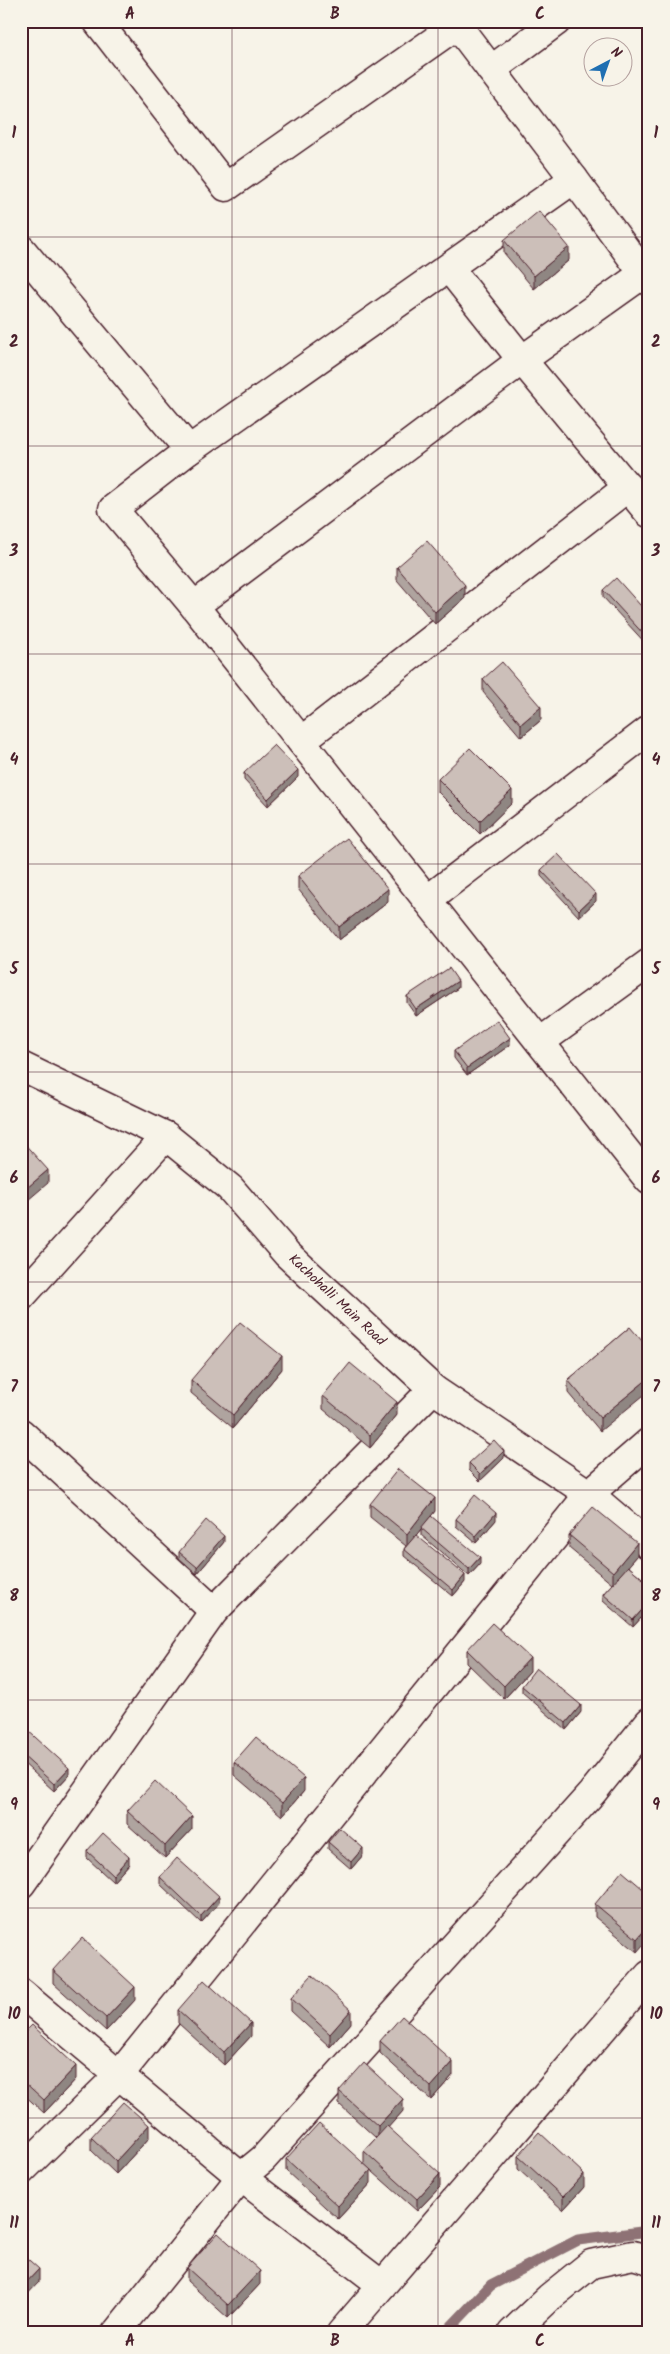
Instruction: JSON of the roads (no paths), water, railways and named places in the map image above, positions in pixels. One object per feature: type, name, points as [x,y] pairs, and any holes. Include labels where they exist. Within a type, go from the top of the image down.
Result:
[{"type":"street","points":[[97,21],[226,187],[455,23],[574,179],[646,278],[522,360],[194,606]]},
{"type":"street","points":[[490,70],[557,21]]},
{"type":"street","points":[[574,179],[188,450],[113,509],[194,606],[649,1180]]},
{"type":"street","points":[[21,249],[188,450]]},
{"type":"street","points":[[449,268],[522,360],[649,513]]},
{"type":"street","points":[[301,741],[628,486]]},
{"type":"street","points":[[428,900],[649,730]]},
{"type":"street","points":[[540,1042],[649,963]]},
{"type":"street","name":"Kachohalli Main Road","points":[[21,1066],[166,1136],[230,1188],[287,1254],[433,1389],[589,1494],[649,1545]]},
{"type":"street","points":[[21,1298],[166,1136]]},
{"type":"street","points":[[21,1884],[214,1611],[433,1389]]},
{"type":"street","points":[[21,1433],[214,1611]]},
{"type":"street","points":[[21,2171],[119,2075],[589,1494],[649,1442]]},
{"type":"street","points":[[116,2333],[241,2177],[263,2159],[585,1800],[649,1722]]},
{"type":"street","points":[[342,2333],[649,1975]]},
{"type":"street","points":[[21,1993],[241,2177],[382,2286]]},
{"type":"street","points":[[512,2333],[550,2297],[591,2264],[633,2255],[649,2260]]},
{"type":"waterway","points":[[445,2333],[491,2285],[578,2240],[649,2231]]}]
